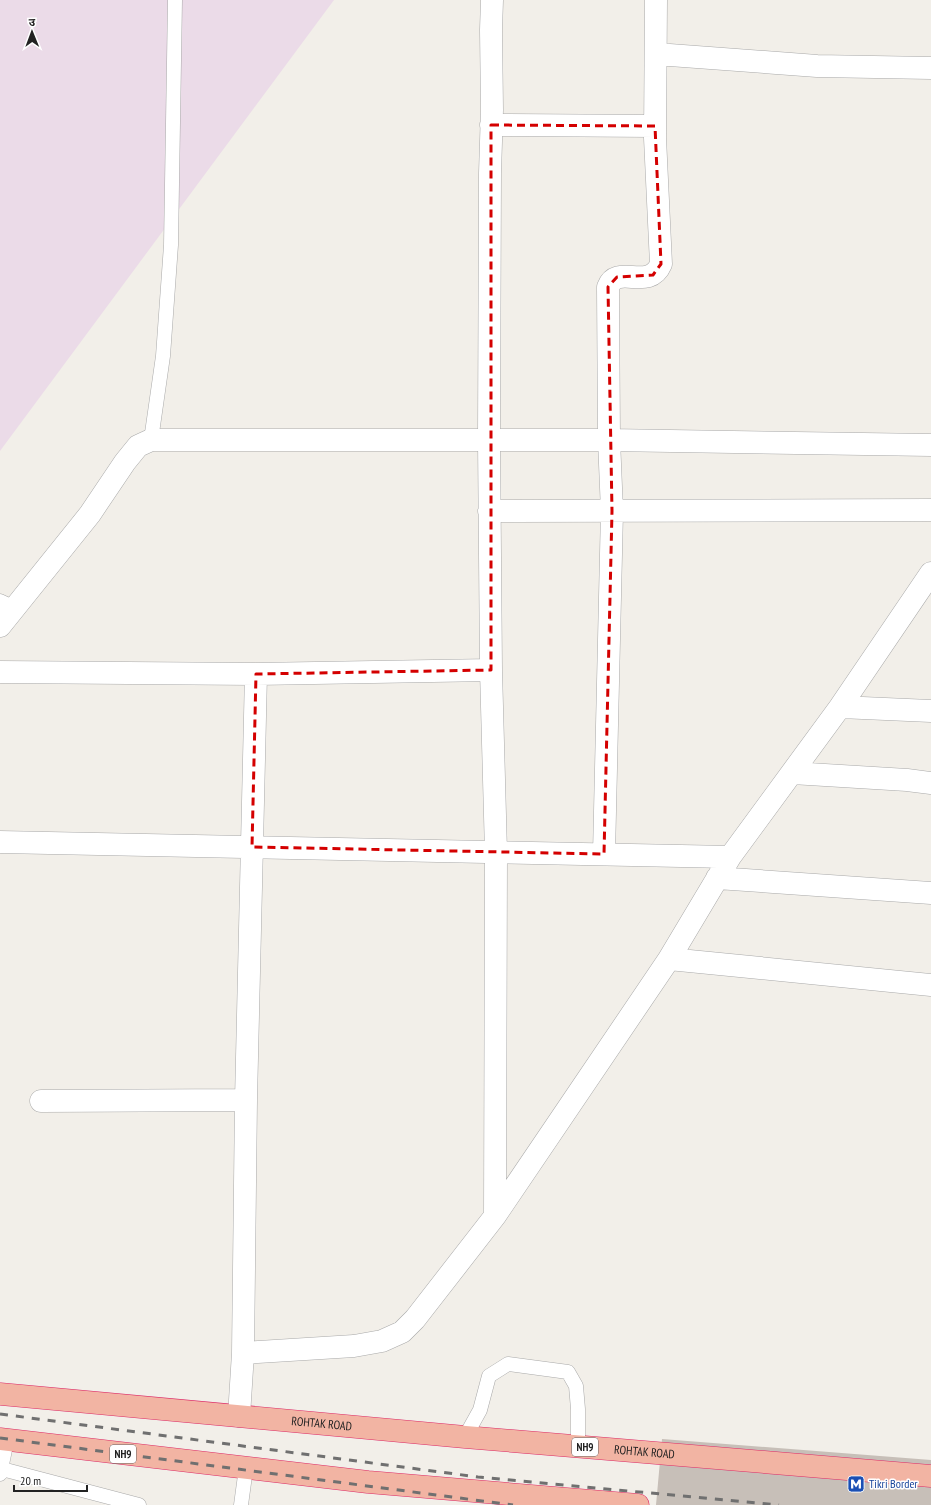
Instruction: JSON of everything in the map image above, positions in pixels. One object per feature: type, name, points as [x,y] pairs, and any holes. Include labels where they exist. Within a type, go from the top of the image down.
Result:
[{"type":"highway","name":"NH9","points":[[0,1394],[239,1416]]},
{"type":"highway","name":"ROHTAK ROAD","points":[[239,1416],[465,1437],[931,1476]]},
{"type":"highway","name":"NH9","points":[[3,1440],[528,1501],[638,1505]]},
{"type":"street","points":[[492,0],[489,511],[491,670],[496,852],[495,1216]]},
{"type":"street","points":[[604,854],[612,511],[609,440],[608,287],[610,281],[617,277],[648,277],[653,275],[658,271],[661,264],[655,126],[656,0]]},
{"type":"street","points":[[656,54],[816,66],[931,68]]},
{"type":"street","points":[[491,125],[655,126]]},
{"type":"street","points":[[0,626],[8,605],[90,514],[125,462],[138,446],[151,440],[609,440],[931,445]]},
{"type":"street","points":[[489,511],[931,510]]},
{"type":"street","points":[[243,1353],[354,1346],[382,1341],[402,1332],[414,1319],[495,1216],[669,959],[730,857],[840,707],[931,573]]},
{"type":"street","points":[[0,672],[256,674],[491,670]]},
{"type":"street","points":[[239,1416],[243,1353],[246,1100],[256,674]]},
{"type":"street","points":[[840,707],[931,711]]},
{"type":"street","points":[[792,772],[931,783]]},
{"type":"street","points":[[0,842],[730,857]]},
{"type":"street","points":[[717,878],[931,893]]},
{"type":"street","points":[[669,959],[931,985]]},
{"type":"street","points":[[41,1101],[246,1100]]},
{"type":"lane","points":[[151,440],[163,356],[172,245],[175,0]]},
{"type":"lane","points":[[465,1437],[480,1410],[489,1376],[508,1364],[568,1372],[576,1386],[578,1409],[578,1446]]},
{"type":"lane","points":[[3,1440],[1,1471],[139,1505]]},
{"type":"lane","points":[[242,1505],[246,1468]]},
{"type":"highlighted area","points":[[491,125],[655,126],[661,264],[653,275],[617,277],[608,287],[612,511],[604,854],[252,847],[256,674],[491,670]]},
{"type":"shaded area","points":[[0,0],[334,0],[0,451]]},
{"type":"building","points":[[662,1439],[931,1460],[931,1505],[656,1505]]},
{"type":"railway","points":[[0,1414],[478,1477],[779,1505]]},
{"type":"railway","points":[[0,1438],[513,1505]]},
{"type":"place","name":"Tikri Border","points":[[856,1484]]}]
